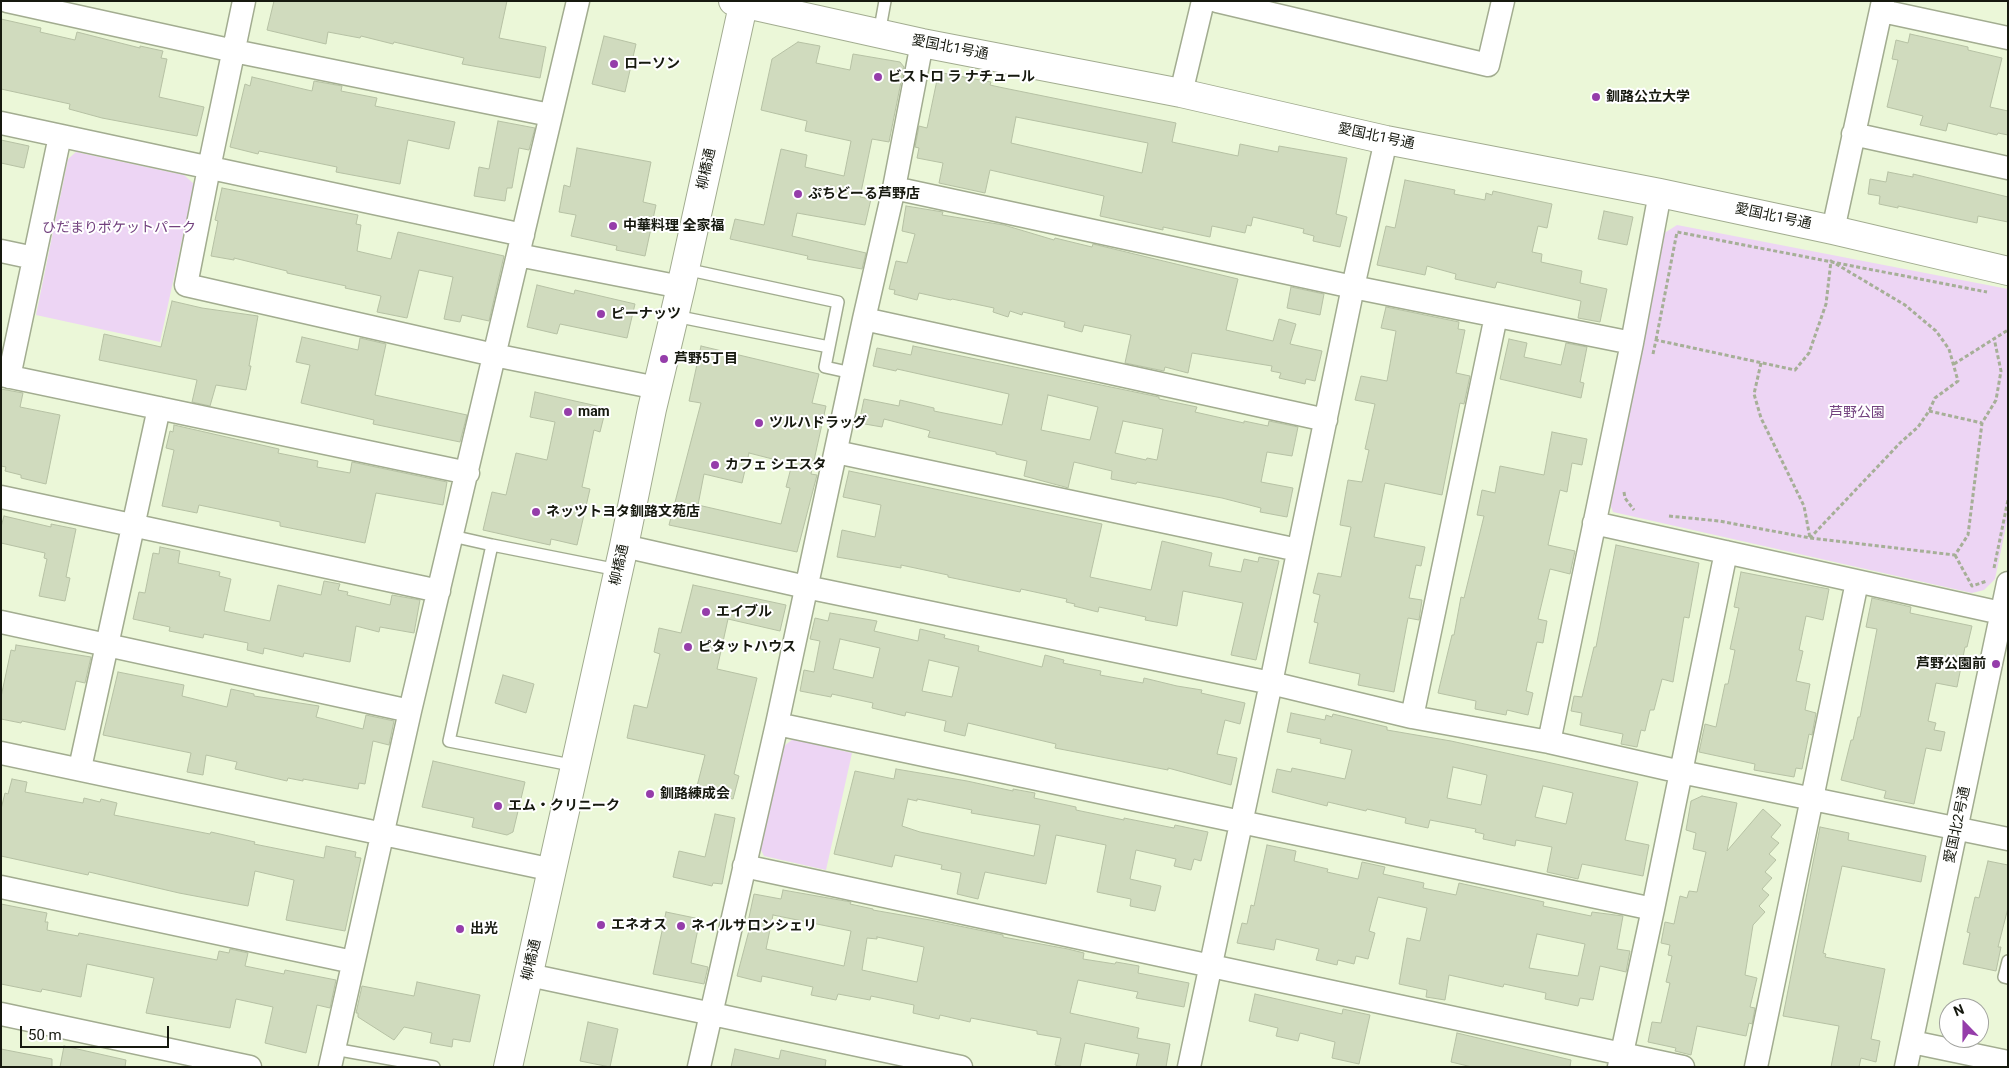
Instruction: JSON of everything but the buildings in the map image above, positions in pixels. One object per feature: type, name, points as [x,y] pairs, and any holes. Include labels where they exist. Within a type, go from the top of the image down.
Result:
[{"type":"street","points":[[7,1],[234,51],[550,115]]},
{"type":"street","points":[[244,1],[208,168],[186,285],[494,355],[657,388]]},
{"type":"street","points":[[332,1058],[410,712],[578,1]]},
{"type":"street","points":[[1181,93],[1203,1]]},
{"type":"street","points":[[1217,1],[1488,65],[1503,1]]},
{"type":"street","name":"愛国北1号通","points":[[740,2],[922,43],[1181,93],[1386,140],[1660,193],[1833,230],[2008,271]]},
{"type":"street","name":"柳橋通","points":[[508,1067],[576,766],[657,388],[683,278],[740,2]]},
{"type":"street","points":[[1833,230],[1883,6],[2008,38]]},
{"type":"street","points":[[699,1067],[778,724],[852,373],[894,188],[922,43]]},
{"type":"street","points":[[1,123],[208,168],[521,245],[683,278]]},
{"type":"street","points":[[1853,134],[2008,168]]},
{"type":"street","points":[[60,136],[34,258],[5,376],[468,473]]},
{"type":"street","points":[[1189,1067],[1353,287],[1386,140]]},
{"type":"street","points":[[894,188],[1353,287],[1632,343]]},
{"type":"street","points":[[1549,742],[1632,343],[1660,193]]},
{"type":"street","points":[[1,251],[34,258]]},
{"type":"street","points":[[1412,717],[1496,316]]},
{"type":"street","points":[[864,319],[1326,420]]},
{"type":"street","points":[[80,768],[132,524],[159,408]]},
{"type":"street","points":[[836,452],[1298,550]]},
{"type":"street","points":[[1,497],[439,591]]},
{"type":"street","points":[[1594,523],[2001,613]]},
{"type":"street","points":[[1620,1060],[1726,552]]},
{"type":"street","points":[[621,558],[806,586],[1271,683],[1412,717],[1549,742],[1681,772],[2008,839]]},
{"type":"street","name":"愛国北2号通","points":[[1906,1067],[2001,613],[1997,578]]},
{"type":"street","points":[[1756,1067],[1857,582]]},
{"type":"street","points":[[1,622],[410,712]]},
{"type":"street","points":[[778,724],[1653,909]]},
{"type":"street","points":[[1,753],[80,768],[553,870]]},
{"type":"street","points":[[744,866],[1210,965],[1620,1060],[1683,1067]]},
{"type":"street","points":[[1,887],[353,962]]},
{"type":"street","points":[[529,975],[961,1067]]},
{"type":"street","points":[[1,1014],[210,1063],[250,1067]]},
{"type":"street","points":[[1912,1042],[2008,1062]]},
{"type":"lane","points":[[879,34],[885,1]]},
{"type":"lane","points":[[683,278],[838,302],[825,367],[852,373]]},
{"type":"lane","points":[[674,316],[829,347]]},
{"type":"lane","points":[[452,536],[492,545],[621,558]]},
{"type":"lane","points":[[492,545],[449,741],[576,766]]},
{"type":"lane","points":[[2008,961],[2004,977],[2008,978]]},
{"type":"lane","points":[[332,1058],[434,1067]]},
{"type":"path","points":[[1652,360],[1676,232],[1989,293]]},
{"type":"path","points":[[1656,340],[1795,370],[1809,353],[1826,304],[1831,261]]},
{"type":"path","points":[[1810,538],[1900,443],[1918,427],[1935,398],[1958,381],[1948,349],[1936,331],[1905,306],[1831,261]]},
{"type":"path","points":[[1954,364],[2008,330]]},
{"type":"path","points":[[1955,555],[1968,535],[1982,422],[1996,400],[2001,371],[1994,338]]},
{"type":"path","points":[[1761,363],[1754,394],[1761,418],[1804,506],[1810,538]]},
{"type":"path","points":[[1929,411],[1982,422]]},
{"type":"path","points":[[1623,485],[1624,498],[1637,513]]},
{"type":"path","points":[[1955,555],[1972,586],[1997,578],[2008,500]]},
{"type":"path","points":[[1664,516],[1719,522],[1810,538],[1955,555]]},
{"type":"green space","name":"ひだまりポケットパーク","points":[[76,152],[184,175],[194,184],[160,342],[36,315],[68,159]]},
{"type":"green space","name":"芦野公園","points":[[1677,225],[2008,289],[2008,517],[1995,579],[1984,590],[1972,593],[1613,512],[1608,499],[1663,234]]},
{"type":"green space","points":[[793,739],[852,753],[826,870],[764,856],[760,848],[784,746]]},
{"type":"place","name":"ローソン","points":[[614,64]]},
{"type":"place","name":"ビストロ ラ ナチュール","points":[[878,77]]},
{"type":"place","name":"釧路公立大学","points":[[1596,97]]},
{"type":"place","name":"ぷちどーる芦野店","points":[[798,194]]},
{"type":"place","name":"中華料理 全家福","points":[[613,226]]},
{"type":"place","name":"ピーナッツ","points":[[601,314]]},
{"type":"place","name":"芦野5丁目","points":[[664,359]]},
{"type":"place","name":"mam","points":[[568,412]]},
{"type":"place","name":"ツルハドラッグ","points":[[759,423]]},
{"type":"place","name":"カフェ シエスタ","points":[[715,465]]},
{"type":"place","name":"ネッツトヨタ釧路文苑店","points":[[536,512]]},
{"type":"place","name":"エイブル","points":[[706,612]]},
{"type":"place","name":"ピタットハウス","points":[[688,647]]},
{"type":"place","name":"芦野公園前","points":[[1996,664]]},
{"type":"place","name":"釧路練成会","points":[[650,794]]},
{"type":"place","name":"エム・クリニーク","points":[[498,806]]},
{"type":"place","name":"エネオス","points":[[601,925]]},
{"type":"place","name":"ネイルサロンシェリ","points":[[681,926]]},
{"type":"place","name":"出光","points":[[460,929]]}]
